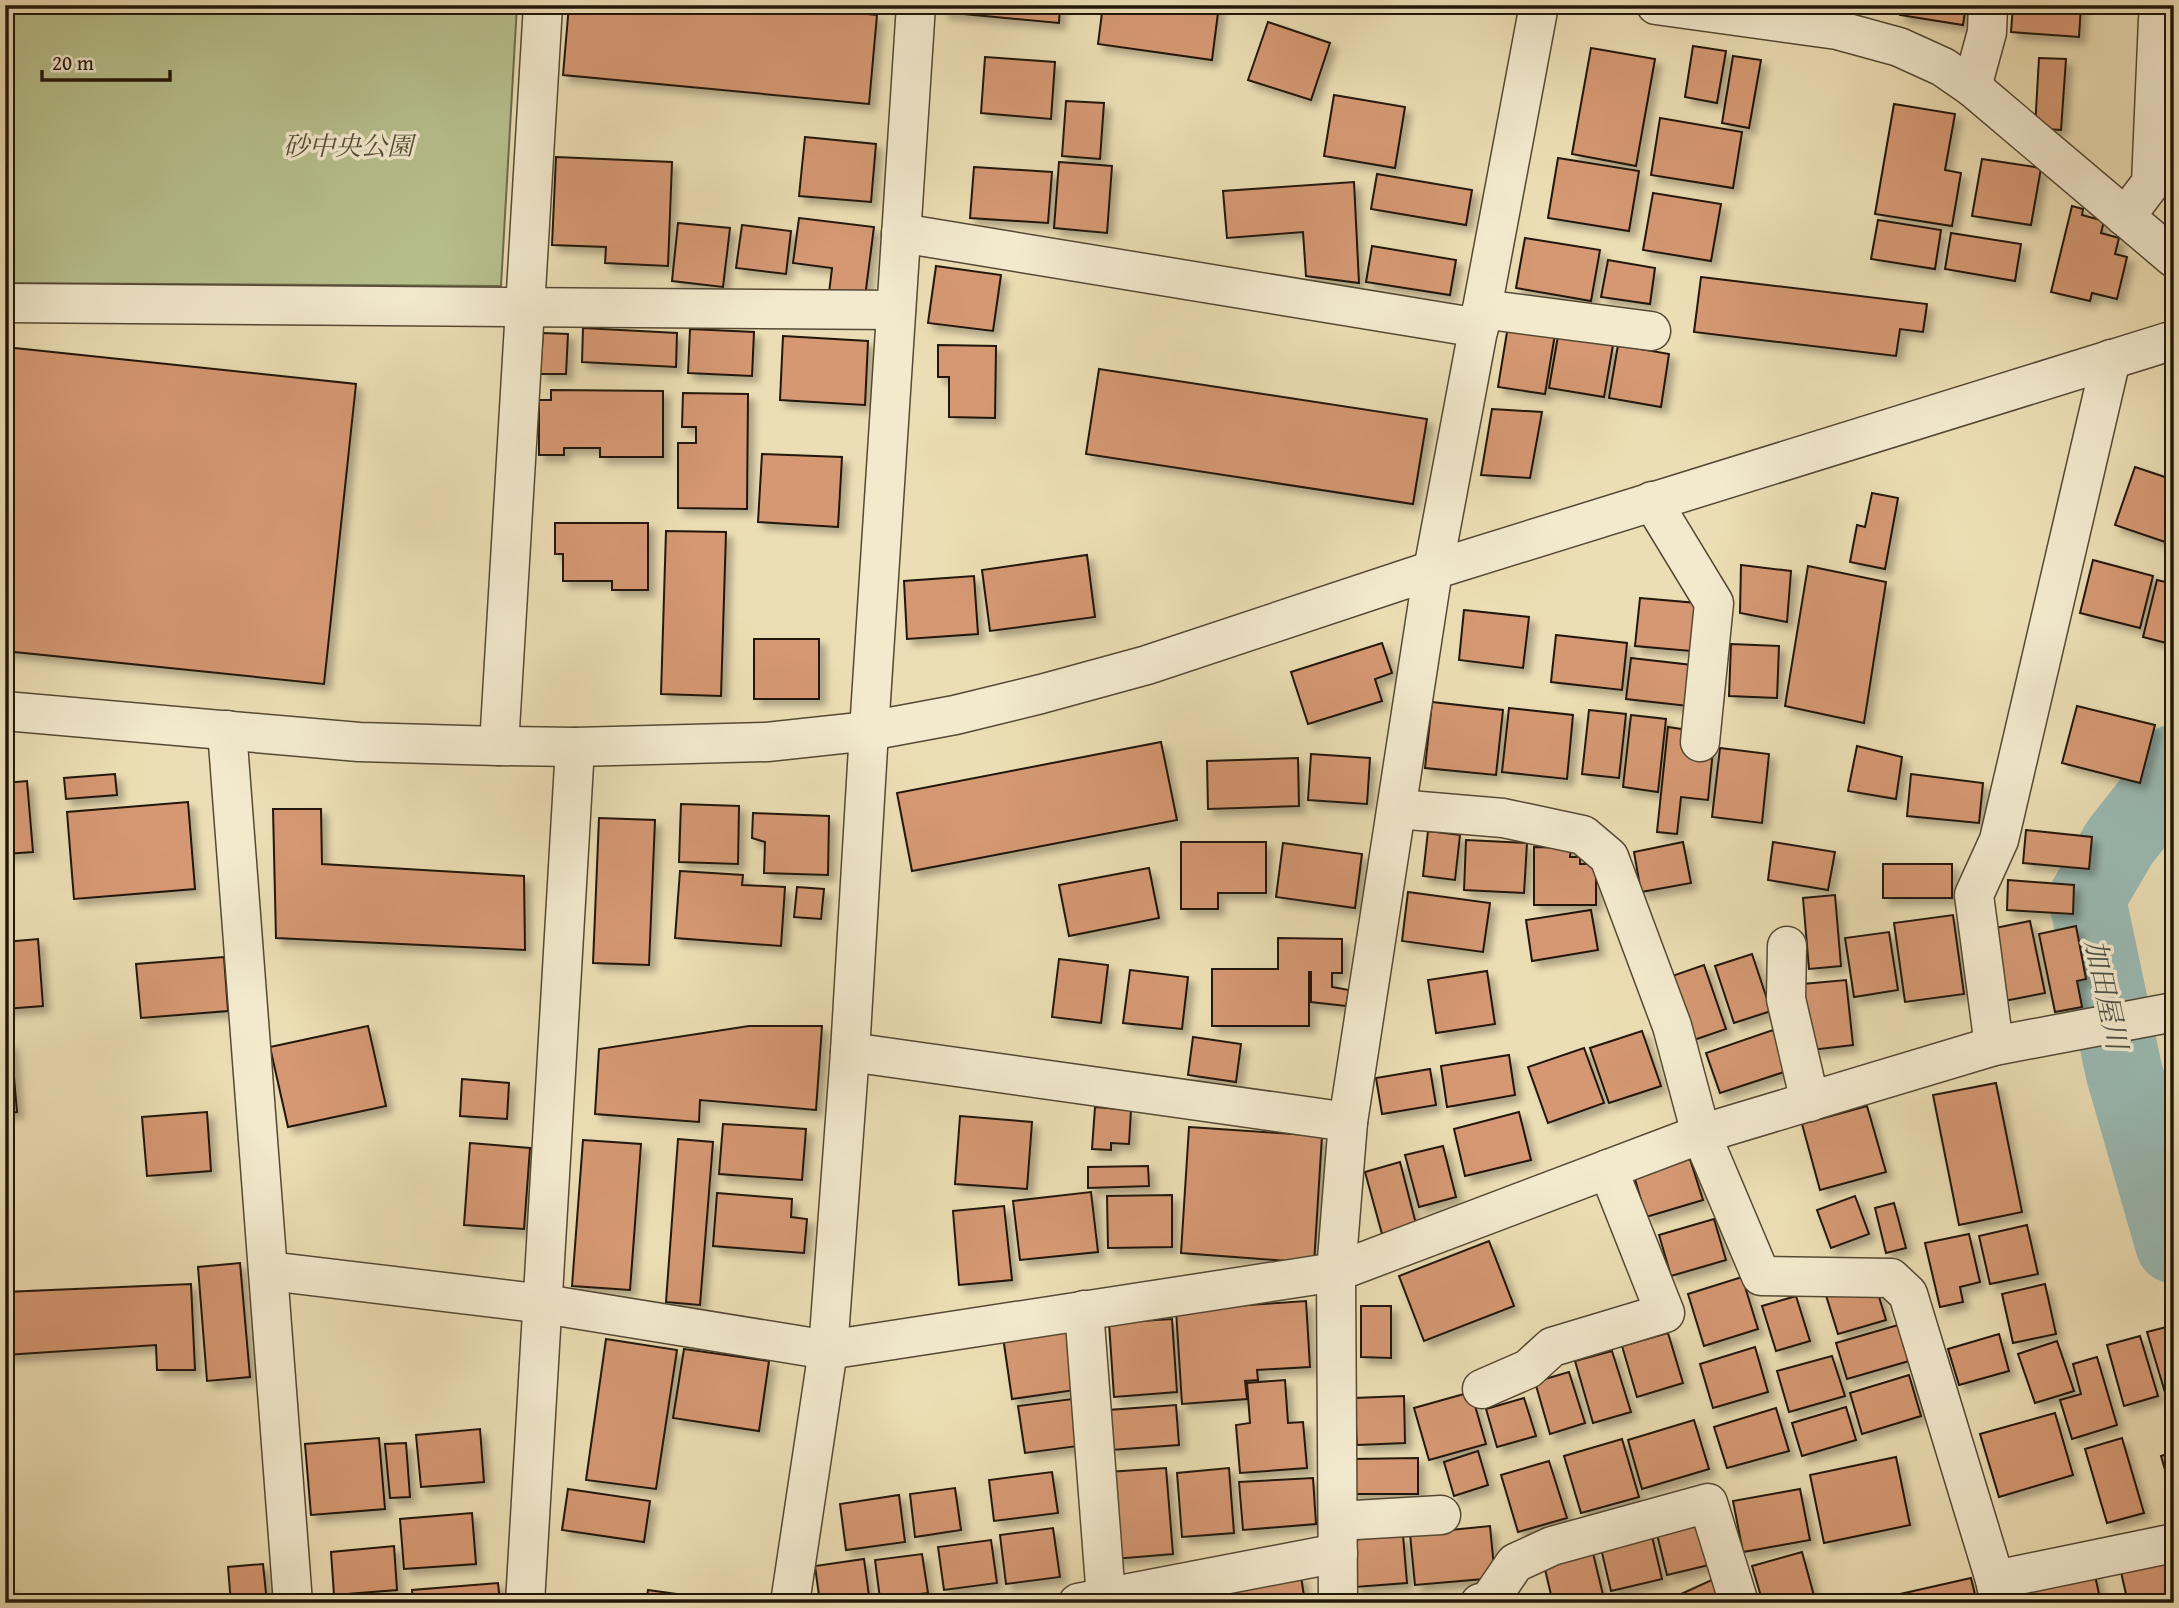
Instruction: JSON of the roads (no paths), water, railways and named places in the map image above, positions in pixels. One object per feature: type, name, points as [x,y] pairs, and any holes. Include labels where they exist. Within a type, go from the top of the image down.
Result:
[{"type":"street","points":[[499,746],[543,5]]},
{"type":"street","points":[[790,1603],[828,1350],[850,1052],[916,5]]},
{"type":"street","points":[[1338,1603],[1336,1272],[1348,1122],[1433,570],[1539,5]]},
{"type":"street","points":[[1656,5],[1836,30],[1899,47],[1942,67],[1972,87],[2174,258]]},
{"type":"street","points":[[1972,87],[1987,32],[1988,5]]},
{"type":"street","points":[[2125,217],[2162,183],[2158,19],[2174,19]]},
{"type":"street","points":[[901,233],[1480,318],[1651,331]]},
{"type":"street","points":[[5,303],[896,310]]},
{"type":"street","points":[[5,711],[359,741],[499,746],[575,747],[767,742],[869,731],[1004,703],[1147,665],[1433,570],[2174,340]]},
{"type":"street","points":[[1994,1046],[1973,895],[1999,839],[2110,359]]},
{"type":"street","points":[[1652,501],[1714,603],[1700,741]]},
{"type":"street","points":[[227,730],[293,1603]]},
{"type":"street","points":[[525,1603],[575,747]]},
{"type":"street","points":[[1397,809],[1503,818],[1583,835],[1609,857],[1672,1026],[1701,1134],[1761,1276],[1891,1278],[1908,1294],[1998,1591],[2174,1543]]},
{"type":"street","points":[[1787,946],[1786,999],[1810,1102]]},
{"type":"street","points":[[269,1271],[544,1304],[828,1350],[1336,1272],[1701,1134],[1994,1046],[2174,1012]]},
{"type":"street","points":[[850,1052],[1348,1122]]},
{"type":"street","points":[[1482,1389],[1528,1369],[1552,1347],[1665,1313],[1608,1170]]},
{"type":"street","points":[[1084,1310],[1092,1600],[1338,1537],[1441,1515]]},
{"type":"street","points":[[1480,1603],[1489,1601],[1516,1563],[1552,1546],[1707,1503],[1739,1603]]},
{"type":"waterway","name":"加田屋川","points":[[2174,763],[2168,781],[2120,842],[2087,898],[2124,1072],[2174,1245]]},
{"type":"park label","name":"砂中央公園","points":[[348,145]]}]
